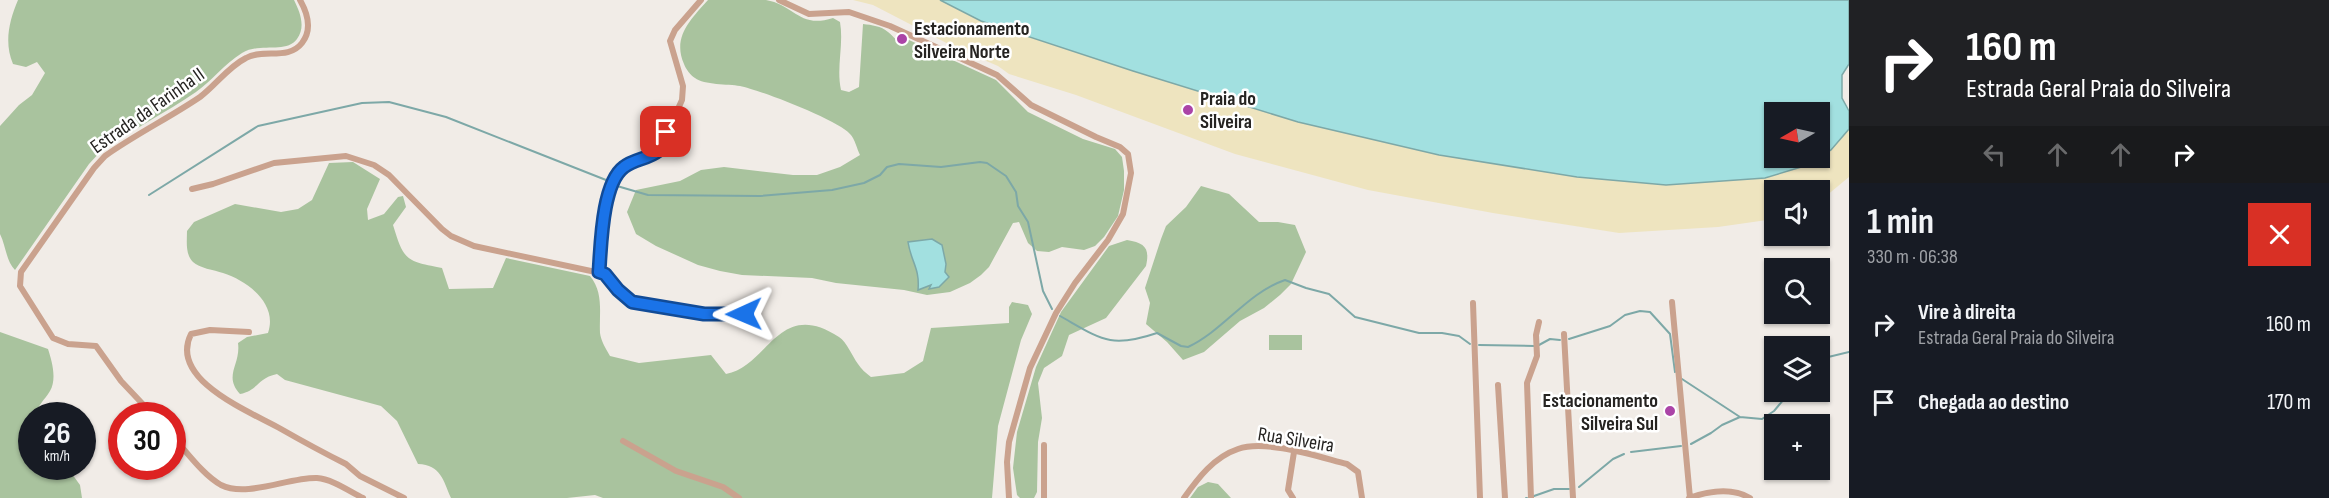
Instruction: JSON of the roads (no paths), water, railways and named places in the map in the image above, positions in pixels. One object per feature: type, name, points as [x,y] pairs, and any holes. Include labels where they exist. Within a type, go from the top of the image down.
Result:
[{"type":"street","name":"Estrada da Farinha II","points":[[141,402],[96,346],[64,344],[53,338],[20,286],[21,272],[94,168],[105,156],[203,94],[245,58],[258,53],[285,54],[294,51],[307,34],[308,20],[300,0]]},
{"type":"street","points":[[599,272],[605,211],[612,183],[618,171],[626,165],[654,154],[662,147],[684,92],[670,41],[675,30],[701,0]]},
{"type":"street","points":[[779,0],[809,14],[849,12],[890,26],[997,75],[1031,105],[1120,147],[1128,154],[1131,173],[1123,214],[1108,240],[1075,283],[1056,313],[1030,368],[1009,442],[1007,462],[1009,498]]},
{"type":"street","points":[[192,189],[274,163],[346,156],[374,165],[389,175],[442,229],[474,246],[605,274],[632,302],[704,314],[744,314]]},
{"type":"street","points":[[1672,302],[1689,498],[1717,491],[1739,493],[1750,498]]},
{"type":"street","points":[[1473,303],[1480,498]]},
{"type":"street","points":[[1530,498],[1527,383],[1537,356],[1536,335],[1539,322]]},
{"type":"street","points":[[249,332],[210,330],[191,334],[187,342],[188,361],[209,387],[230,404],[346,464],[360,476],[404,498]]},
{"type":"street","points":[[1563,334],[1573,498]]},
{"type":"street","points":[[1498,385],[1505,498]]},
{"type":"street","points":[[622,441],[676,471],[723,487],[739,498]]},
{"type":"street","points":[[1044,445],[1044,498]]},
{"type":"street","name":"Rua Silveira","points":[[1184,498],[1212,464],[1239,448],[1260,447],[1347,464],[1355,468],[1360,478],[1362,498]]},
{"type":"street","points":[[186,451],[212,479],[223,486],[251,488],[318,478],[330,481],[363,498]]},
{"type":"street","points":[[1293,498],[1288,490],[1294,452]]},
{"type":"water","points":[[940,0],[1849,0],[1849,64],[1842,75],[1842,98],[1849,111],[1849,129],[1830,151],[1830,102],[1764,102],[1764,168],[1798,168],[1765,178],[1666,185],[1577,177],[1439,155],[1298,122],[981,21]]},
{"type":"water","points":[[932,239],[942,245],[946,264],[945,272],[949,277],[939,287],[929,289],[931,285],[918,290],[917,270],[908,242]]},
{"type":"waterway","points":[[149,195],[258,126],[362,103],[389,102],[446,117],[606,180]]},
{"type":"waterway","points":[[617,186],[648,195],[760,196],[832,190],[864,183],[880,175],[887,167],[899,164],[941,167],[987,163],[1006,176],[1016,192],[1018,206],[1028,222],[1043,291],[1052,309]]},
{"type":"waterway","points":[[1060,316],[1106,339],[1128,340],[1157,333],[1181,346],[1188,347],[1213,331],[1247,302],[1271,286],[1285,280],[1329,294],[1355,317],[1419,333],[1459,336],[1470,344]]},
{"type":"waterway","points":[[1569,339],[1610,326],[1625,315],[1640,311],[1650,312],[1670,334],[1675,372]]},
{"type":"waterway","points":[[1539,345],[1550,339],[1560,340]]},
{"type":"waterway","points":[[1479,345],[1534,346]]},
{"type":"waterway","points":[[1830,357],[1849,352]]},
{"type":"waterway","points":[[1682,379],[1740,417]]},
{"type":"waterway","points":[[1691,444],[1740,417],[1762,419],[1774,411],[1782,402]]},
{"type":"waterway","points":[[1631,452],[1681,446]]},
{"type":"waterway","points":[[1579,487],[1613,459],[1624,454]]},
{"type":"waterway","points":[[1534,496],[1554,489],[1569,489]]},
{"type":"place","name":"Estacionamento Silveira Norte","points":[[902,39]]},
{"type":"place","name":"Praia do Silveira","points":[[1188,110]]},
{"type":"place","name":"Estacionamento Silveira Sul","points":[[1670,411]]}]
